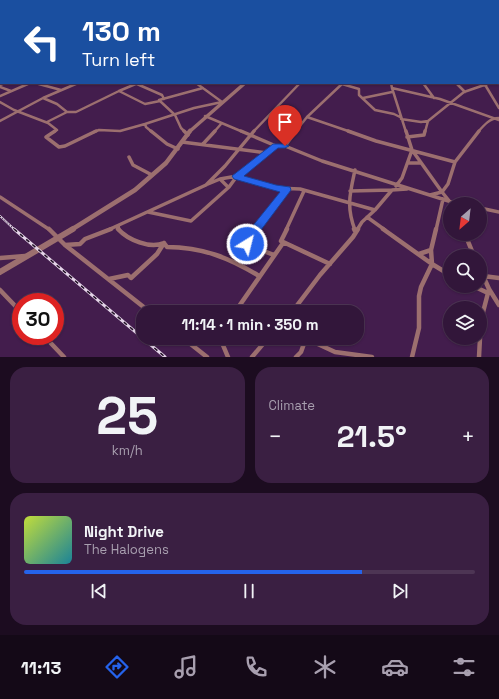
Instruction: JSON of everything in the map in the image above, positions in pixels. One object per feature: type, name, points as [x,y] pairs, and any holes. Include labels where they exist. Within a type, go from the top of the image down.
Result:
[{"type":"street","points":[[0,96],[28,84]]},
{"type":"street","points":[[39,84],[61,90]]},
{"type":"street","points":[[0,121],[43,98],[76,84]]},
{"type":"street","points":[[47,122],[67,112],[76,112],[135,84],[162,95],[164,99]]},
{"type":"street","points":[[197,84],[222,102]]},
{"type":"street","points":[[0,272],[123,199],[152,175],[178,149],[182,142],[205,116],[244,84]]},
{"type":"street","points":[[206,185],[225,166],[250,134],[299,84]]},
{"type":"street","points":[[345,84],[359,89],[359,95],[375,110],[421,122],[428,121],[450,102],[465,92],[485,84],[499,108]]},
{"type":"street","points":[[391,84],[392,92],[412,150],[446,197]]},
{"type":"street","points":[[424,84],[434,98]]},
{"type":"street","points":[[457,84],[465,92]]},
{"type":"street","points":[[285,146],[307,117],[338,85]]},
{"type":"street","points":[[0,86],[11,91]]},
{"type":"street","points":[[119,91],[132,99],[147,104],[203,88]]},
{"type":"street","points":[[392,88],[450,102],[499,119]]},
{"type":"street","points":[[363,98],[392,92]]},
{"type":"street","points":[[43,98],[57,104],[67,112]]},
{"type":"street","points":[[159,100],[174,115],[181,128],[188,135]]},
{"type":"street","points":[[0,102],[19,112],[47,122],[57,130],[46,137],[59,147],[62,147],[94,134],[100,130],[120,131],[210,104],[222,102]]},
{"type":"street","points":[[205,116],[276,146],[285,146],[322,161],[355,170],[395,188]]},
{"type":"street","points":[[307,117],[376,141],[455,162]]},
{"type":"street","points":[[427,195],[442,192],[448,184],[455,162],[484,124],[494,118]]},
{"type":"street","points":[[407,137],[424,135],[428,121]]},
{"type":"street","points":[[145,124],[146,127],[167,144],[178,149]]},
{"type":"street","points":[[203,144],[221,124]]},
{"type":"street","points":[[182,142],[267,153]]},
{"type":"street","points":[[148,212],[191,221],[228,188],[237,176],[276,146]]},
{"type":"street","points":[[298,305],[345,246],[355,231],[395,188],[402,178],[412,150]]},
{"type":"street","points":[[129,157],[133,165],[152,175]]},
{"type":"street","points":[[408,162],[421,163]]},
{"type":"street","points":[[355,170],[348,202],[348,213],[355,231]]},
{"type":"street","points":[[65,246],[80,244],[85,239],[118,226],[206,185],[220,179],[237,176],[276,188],[304,191],[375,210]]},
{"type":"street","points":[[220,179],[228,188]]},
{"type":"street","points":[[350,191],[395,188],[408,189],[442,199],[431,250],[432,264],[421,287],[419,296],[419,328],[412,357]]},
{"type":"street","points":[[274,255],[248,245],[247,241],[287,190]]},
{"type":"street","points":[[240,305],[283,243],[281,241],[282,238],[304,191]]},
{"type":"street","points":[[0,198],[59,237],[65,246],[141,305]]},
{"type":"street","points":[[487,209],[499,212]]},
{"type":"street","points":[[367,217],[443,271]]},
{"type":"street","points":[[118,226],[118,229],[123,234],[146,244],[153,246],[164,243]]},
{"type":"street","points":[[164,243],[167,247],[190,248],[216,254],[239,264],[259,276]]},
{"type":"street","points":[[109,279],[128,275],[131,278],[157,254],[164,243]]},
{"type":"street","points":[[283,243],[330,264]]},
{"type":"street","points":[[419,254],[431,250]]},
{"type":"street","points":[[0,258],[26,256]]},
{"type":"street","points":[[487,276],[499,278]]},
{"type":"street","points":[[487,288],[499,304]]},
{"type":"street","points":[[0,290],[12,303]]},
{"type":"street","points":[[486,301],[488,291]]},
{"type":"street","points":[[53,345],[64,357]]},
{"type":"street","points":[[192,345],[207,357]]},
{"type":"street","points":[[223,345],[228,357]]},
{"type":"street","points":[[252,357],[262,345]]},
{"type":"street","points":[[296,357],[301,352],[304,345]]},
{"type":"street","points":[[319,345],[335,354],[372,357]]},
{"type":"street","points":[[478,357],[479,345]]},
{"type":"railway","points":[[0,216],[15,230]]},
{"type":"railway","points":[[14,229],[165,357]]},
{"type":"route","points":[[247,244],[247,241],[287,190],[255,183],[237,176],[276,146],[285,146]]}]
